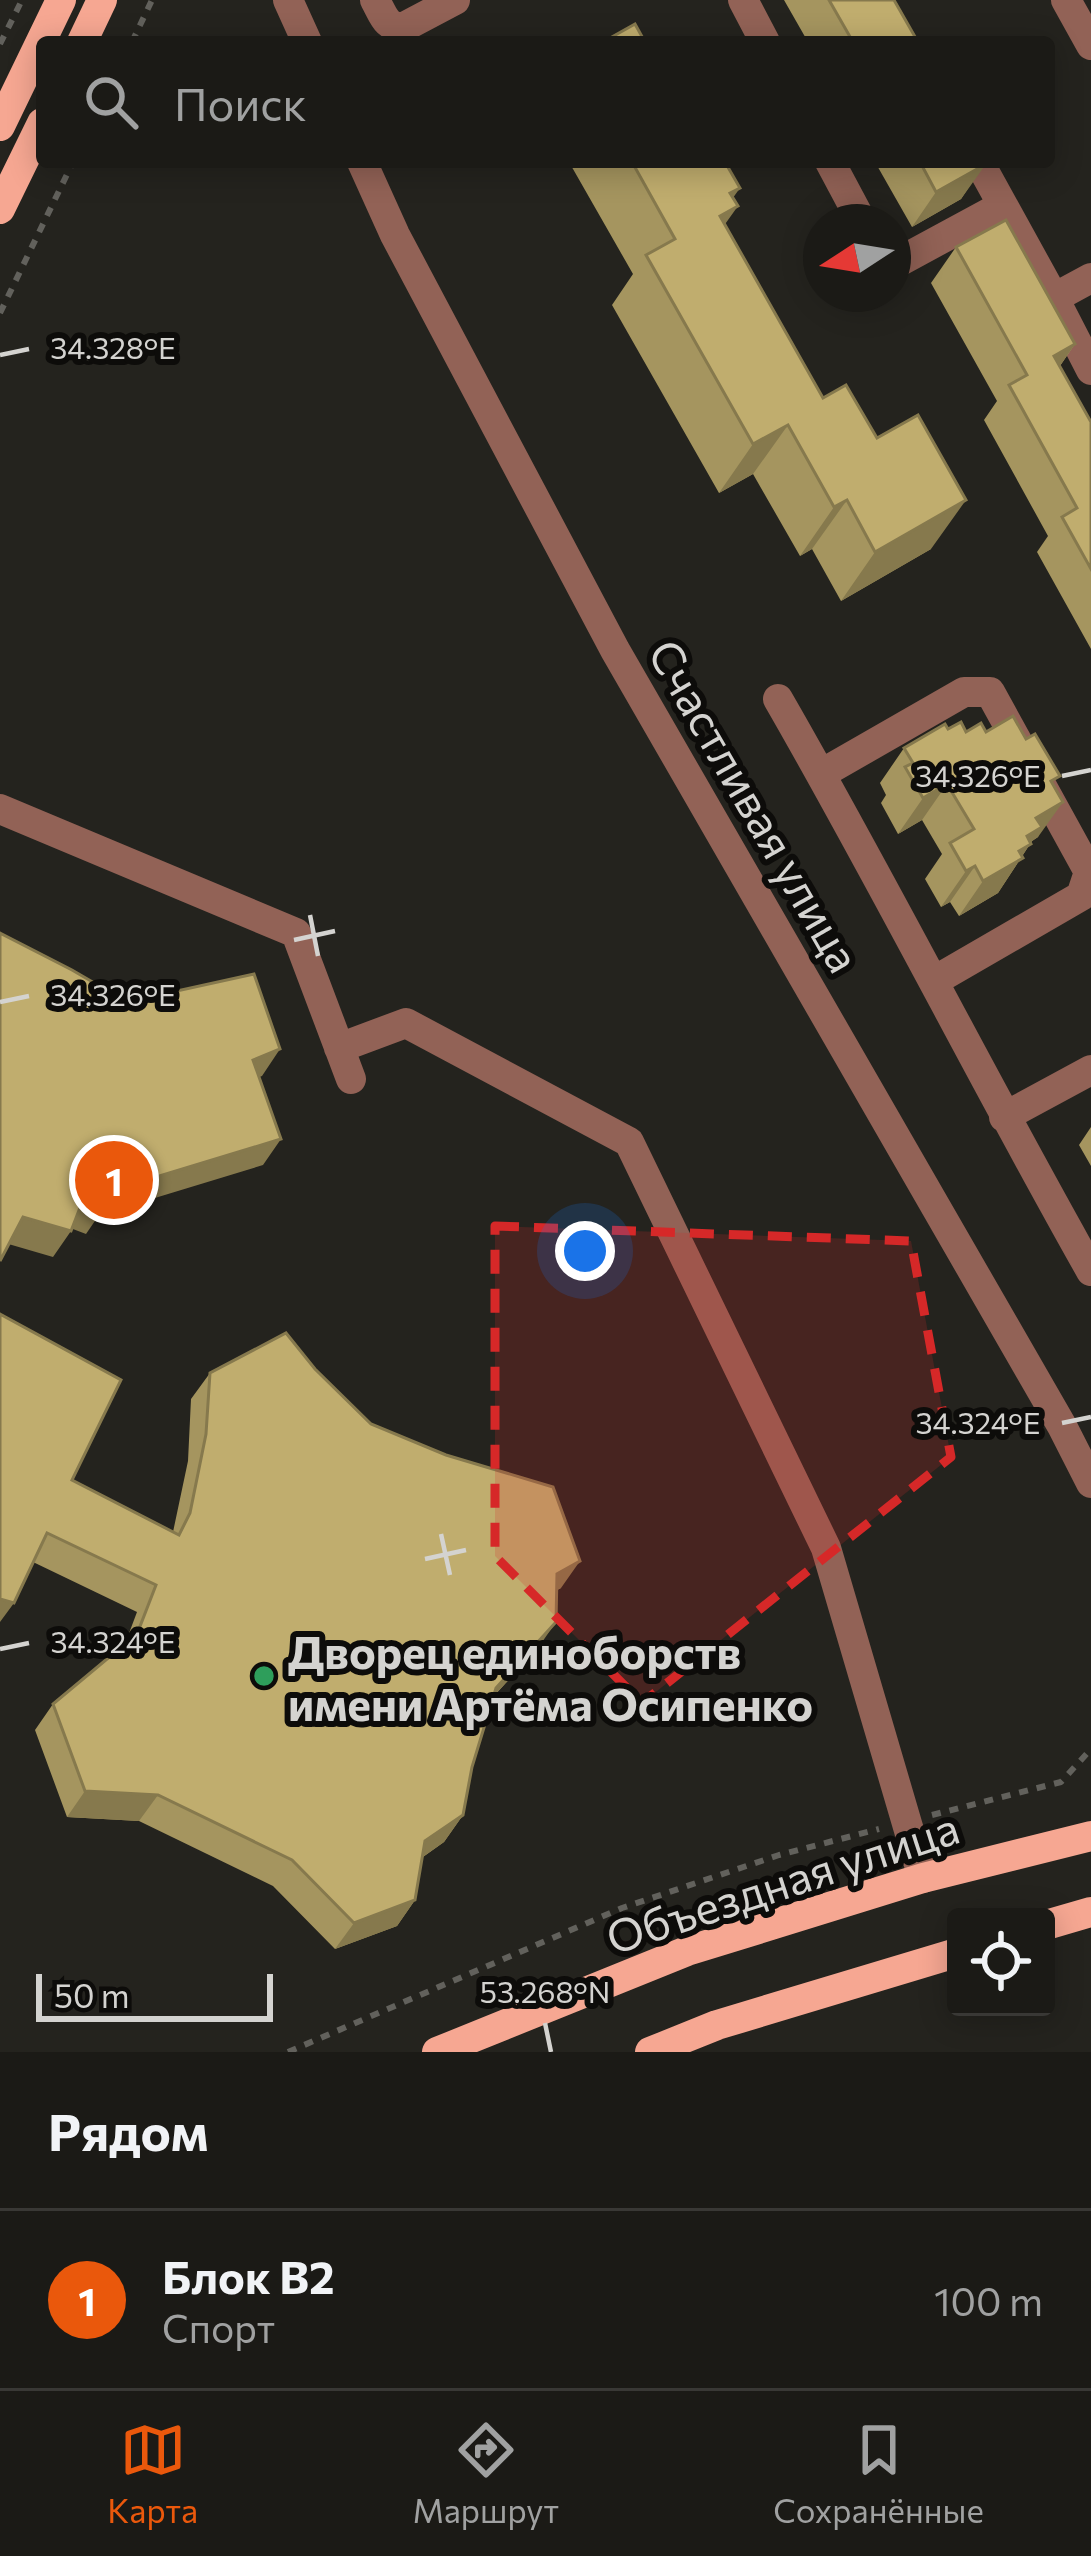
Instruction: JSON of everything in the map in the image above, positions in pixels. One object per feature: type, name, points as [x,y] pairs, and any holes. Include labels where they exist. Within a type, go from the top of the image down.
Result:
[{"type":"main road","points":[[44,36],[62,0]]},
{"type":"main road","points":[[85,36],[102,0]]},
{"type":"main road","points":[[0,125],[36,52]]},
{"type":"main road","points":[[0,209],[36,135]]},
{"type":"main road","name":"Объездная улица","points":[[437,2052],[687,1951],[923,1878],[1091,1836]]},
{"type":"main road","points":[[1055,1922],[1091,1912]]},
{"type":"main road","points":[[650,2052],[717,2025],[947,1956]]},
{"type":"street","points":[[288,0],[305,36]]},
{"type":"street","points":[[375,0],[394,28],[455,0]]},
{"type":"street","points":[[743,0],[762,36]]},
{"type":"street","points":[[1066,0],[1091,45]]},
{"type":"street","name":"Счастливая улица","points":[[365,168],[395,236],[615,650],[1091,1483]]},
{"type":"street","points":[[833,168],[852,204]]},
{"type":"street","points":[[982,168],[1091,370]]},
{"type":"street","points":[[911,256],[1003,206]]},
{"type":"street","points":[[1054,298],[1091,278]]},
{"type":"street","points":[[821,774],[964,692],[990,692],[1089,872],[1081,896],[934,981]]},
{"type":"street","points":[[778,699],[1091,1271]]},
{"type":"street","points":[[0,809],[296,933],[350,1079]]},
{"type":"street","points":[[339,1048],[406,1024],[629,1142],[826,1548],[923,1878]]},
{"type":"street","points":[[1004,1117],[1091,1070]]},
{"type":"path","points":[[0,44],[22,0]]},
{"type":"path","points":[[135,36],[152,0]]},
{"type":"path","points":[[0,313],[71,168]]},
{"type":"path","points":[[931,1816],[1061,1782],[1091,1749]]},
{"type":"path","points":[[288,2052],[622,1908],[779,1856],[888,1827]]},
{"type":"highlighted area","points":[[495,1226],[911,1241],[951,1457],[642,1703],[495,1556]]},
{"type":"building","points":[[829,0],[894,0],[915,36],[850,36]]},
{"type":"building","points":[[635,24],[642,36],[614,36]]},
{"type":"building","points":[[635,168],[728,168],[740,188],[730,193],[738,206],[720,216],[823,398],[846,385],[877,438],[918,415],[966,500],[875,552],[847,500],[834,507],[788,425],[753,444],[646,255],[675,239]]},
{"type":"building","points":[[923,168],[979,168],[936,192]]},
{"type":"building","points":[[1006,220],[1075,344],[1054,356],[1091,422],[1091,569],[1062,517],[1077,508],[1009,385],[1027,375],[956,247]]},
{"type":"building","points":[[1013,716],[1026,739],[1035,734],[1060,776],[1051,781],[1063,802],[1036,818],[1042,827],[1027,836],[1031,844],[1019,851],[1023,858],[983,881],[975,866],[966,871],[950,843],[974,829],[947,784],[923,798],[905,767],[913,763],[904,748],[945,724],[948,729],[961,722],[966,732],[981,723],[986,732]]},
{"type":"building","points":[[0,933],[127,1002],[254,974],[280,1049],[253,1060],[281,1139],[110,1191],[104,1207],[83,1200],[71,1231],[23,1217],[0,1261]]},
{"type":"building","name":"Дворец единоборств имени Артёма Осипенко","points":[[0,1314],[121,1380],[72,1480],[179,1535],[190,1513],[206,1434],[210,1373],[286,1333],[371,1424],[446,1455],[553,1487],[580,1561],[557,1574],[556,1622],[496,1688],[463,1815],[425,1841],[415,1900],[354,1923],[292,1860],[158,1795],[85,1791],[53,1704],[137,1634],[156,1585],[47,1533],[14,1603],[0,1599]]},
{"type":"place","name":"Блок В2","points":[[114,1180]]},
{"type":"place","name":"Дворец единоборств имени Артёма Осипенко","points":[[264,1676]]}]
